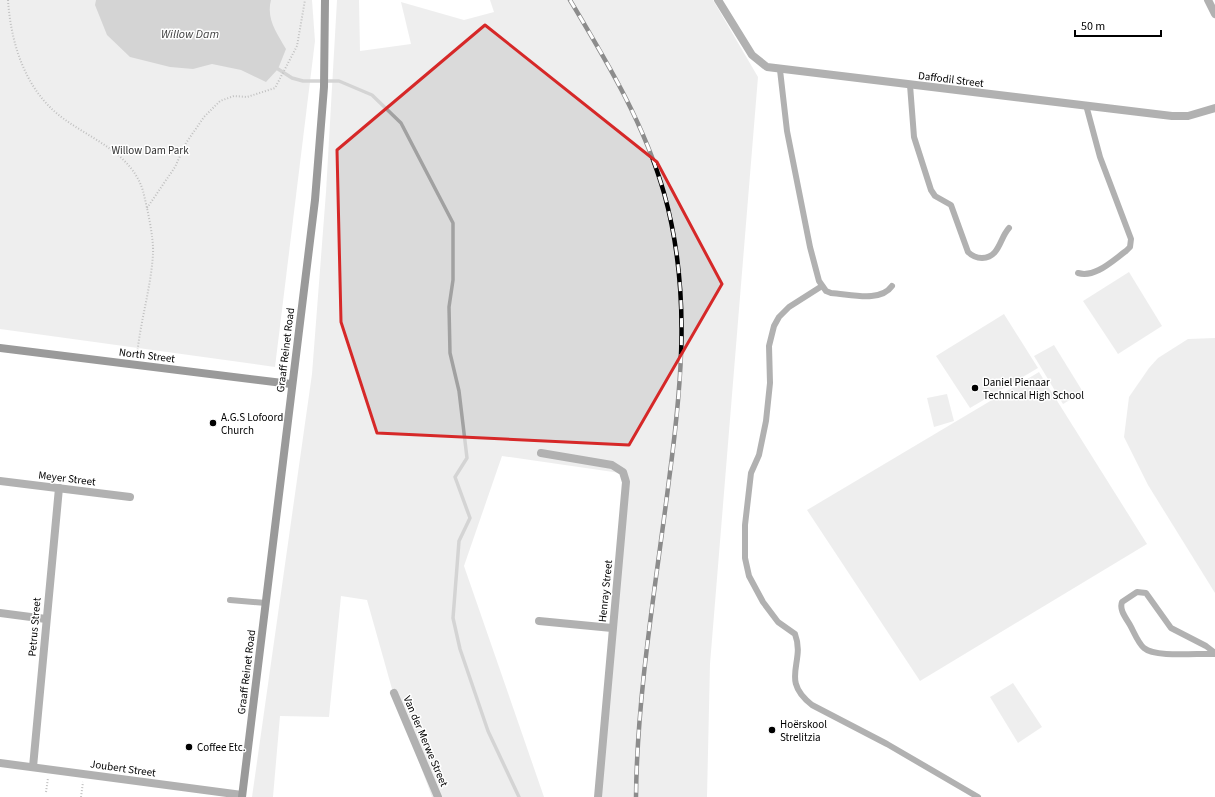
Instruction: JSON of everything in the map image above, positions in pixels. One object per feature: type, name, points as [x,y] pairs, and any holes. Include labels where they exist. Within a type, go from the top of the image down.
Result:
[{"type":"main road","name":"Graaff Reinet Road","points":[[242,796],[291,384],[315,200],[325,75],[325,0]]},
{"type":"main road","name":"North Street","points":[[0,348],[291,384]]},
{"type":"street","name":"Daffodil Street","points":[[718,0],[752,55],[767,67],[780,70],[1086,106],[1188,116],[1215,108]]},
{"type":"street","points":[[1208,0],[1215,14]]},
{"type":"street","name":"Henray Street","points":[[541,453],[612,465],[623,472],[626,479],[598,797]]},
{"type":"street","name":"Meyer Street","points":[[0,481],[130,497]]},
{"type":"street","name":"Petrus Street","points":[[33,767],[59,488]]},
{"type":"street","points":[[0,613],[46,619]]},
{"type":"street","points":[[539,621],[612,628]]},
{"type":"street","name":"Van der Merwe Street","points":[[394,693],[438,797]]},
{"type":"street","name":"Joubert Street","points":[[0,763],[242,796]]},
{"type":"lane","points":[[780,70],[787,131],[810,247],[822,286],[831,293],[874,296],[884,294],[892,286]]},
{"type":"lane","points":[[910,85],[914,137],[931,190],[935,196],[951,205],[968,252],[972,256],[980,258],[994,254],[998,250],[1003,234],[1009,228]]},
{"type":"lane","points":[[1078,273],[1086,276],[1099,271],[1130,247],[1131,239],[1100,157],[1086,106]]},
{"type":"lane","points":[[822,286],[789,307],[774,326],[769,346],[770,383],[766,421],[759,455],[751,473],[745,525],[745,558],[749,576],[763,602],[778,622],[795,634],[799,648],[794,681],[803,698],[812,705],[887,744],[978,797]]},
{"type":"lane","points":[[1137,592],[1146,593],[1171,628],[1206,646],[1215,654],[1166,654],[1149,652],[1143,648],[1125,617],[1122,610],[1122,602],[1137,592]]},
{"type":"lane","points":[[230,600],[266,604]]},
{"type":"path","points":[[8,0],[18,54],[32,83],[41,97],[64,119],[125,160],[143,190],[153,254],[136,364]]},
{"type":"path","points":[[147,208],[175,167],[186,143],[204,117],[220,101],[234,96],[248,97],[265,93],[275,88],[297,46],[305,0]]},
{"type":"path","points":[[46,792],[48,777]]},
{"type":"path","points":[[81,797],[83,782]]},
{"type":"highlighted area","points":[[485,25],[657,162],[722,284],[629,445],[377,433],[341,322],[337,150]]},
{"type":"green space","name":"Willow Dam Park","points":[[0,0],[312,0],[315,41],[275,367],[0,329]]},
{"type":"green space","points":[[337,0],[359,0],[360,51],[411,44],[401,2],[464,20],[494,12],[490,0],[713,0],[758,77],[710,664],[707,797],[598,797],[627,474],[502,456],[464,566],[544,797],[432,797],[392,689],[367,600],[341,596],[329,717],[280,716],[273,797],[252,797],[312,374],[326,192]]},
{"type":"green space","points":[[1129,272],[1162,326],[1118,354],[1083,301]]},
{"type":"green space","points":[[1004,314],[1038,368],[970,408],[936,356]]},
{"type":"green space","points":[[1215,338],[1215,593],[1148,485],[1124,437],[1129,397],[1149,368],[1158,358],[1188,339]]},
{"type":"green space","points":[[1054,345],[1083,392],[1063,404],[1034,356]]},
{"type":"green space","points":[[1039,372],[1147,544],[920,681],[807,510]]},
{"type":"green space","points":[[947,394],[954,421],[934,427],[927,398]]},
{"type":"green space","points":[[1013,683],[1042,727],[1018,743],[990,697]]},
{"type":"water","name":"Willow Dam","points":[[96,0],[271,0],[271,20],[286,49],[278,69],[266,82],[241,70],[212,64],[193,69],[170,67],[130,57],[107,35],[95,5]]},
{"type":"waterway","points":[[278,69],[292,78],[303,81],[339,81],[372,95],[401,123],[453,223],[453,280],[449,307],[450,353],[459,391],[467,458],[455,477],[470,518],[459,541],[453,618],[460,649],[488,731],[519,797]]},
{"type":"railway","points":[[570,0],[611,70],[635,118],[656,167],[664,193],[672,229],[678,265],[681,300],[682,336],[678,408],[643,678],[637,758],[636,797]]},
{"type":"place","name":"Daniel Pienaar Technical High School","points":[[975,388]]},
{"type":"place","name":"A.G.S Lofoord Church","points":[[213,423]]},
{"type":"place","name":"Hoërskool Strelitzia","points":[[772,730]]},
{"type":"place","name":"Coffee Etc.","points":[[189,747]]}]
